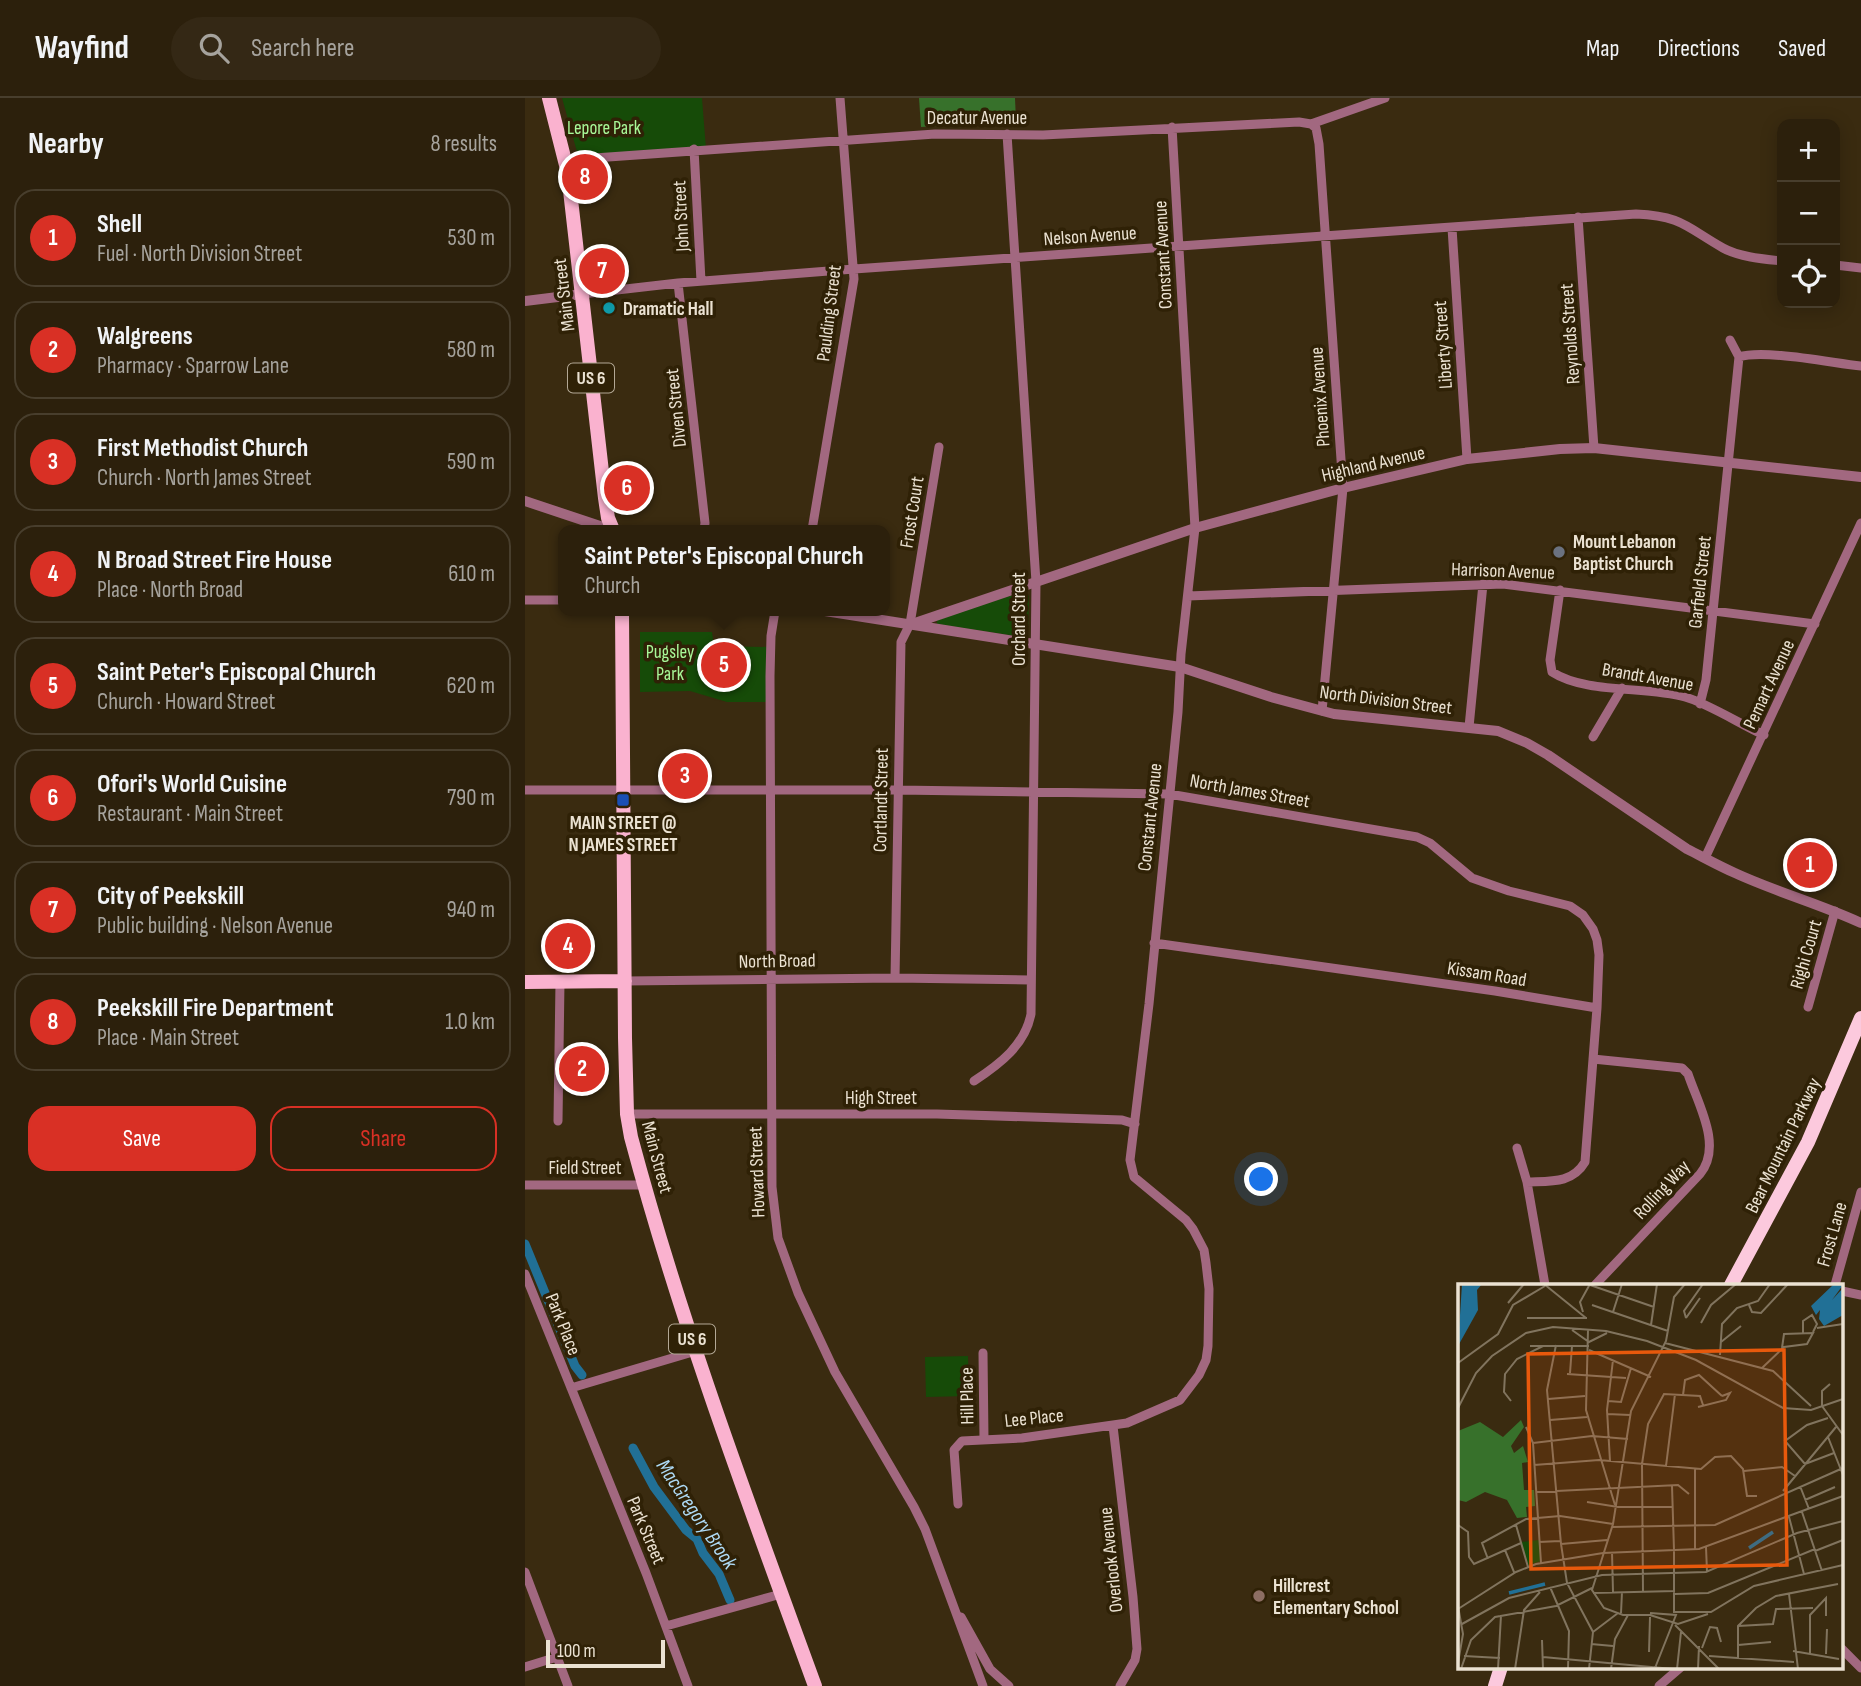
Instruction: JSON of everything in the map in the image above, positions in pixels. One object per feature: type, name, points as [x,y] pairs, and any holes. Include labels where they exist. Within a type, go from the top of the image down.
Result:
[{"type":"highway","name":"Bear Mountain Parkway","points":[[1732,1284],[1808,1142],[1861,1018]]},
{"type":"highway","points":[[1486,1686],[1491,1668]]},
{"type":"highway","points":[[1496,1686],[1501,1668]]},
{"type":"main road","name":"Main Street","points":[[549,98],[566,160],[605,498],[611,525]]},
{"type":"main road","name":"Main Street","points":[[622,616],[627,1114],[631,1138],[736,1472],[815,1686]]},
{"type":"main road","name":"North Broad","points":[[525,982],[625,981]]},
{"type":"street","name":"Paulding Street","points":[[813,525],[854,279],[841,98]]},
{"type":"street","name":"Decatur Avenue","points":[[566,160],[935,134],[1043,135],[1172,127],[1299,122],[1311,124],[1385,98]]},
{"type":"street","name":"Phoenix Avenue","points":[[1311,124],[1316,128],[1319,144],[1343,488],[1322,711]]},
{"type":"street","name":"Constant Avenue","points":[[1114,1426],[1127,1423],[1180,1399],[1199,1375],[1206,1360],[1208,1346],[1209,1290],[1203,1250],[1186,1220],[1134,1177],[1130,1160],[1149,1004],[1195,528],[1172,127]]},
{"type":"street","name":"Orchard Street","points":[[974,1081],[1024,1037],[1031,1014],[1036,582],[1007,134]]},
{"type":"street","name":"John Street","points":[[694,149],[701,281]]},
{"type":"street","name":"Nelson Avenue","points":[[525,301],[678,282],[1578,217],[1659,215],[1678,221],[1737,254],[1777,260]]},
{"type":"street","name":"Reynolds Street","points":[[1578,217],[1594,448]]},
{"type":"street","name":"Liberty Street","points":[[1452,228],[1468,459]]},
{"type":"street","points":[[1840,266],[1861,268]]},
{"type":"street","name":"Diven Street","points":[[678,282],[705,525]]},
{"type":"street","points":[[1730,340],[1739,357],[1772,356],[1861,366]]},
{"type":"street","name":"Garfield Street","points":[[1700,704],[1706,680],[1739,357]]},
{"type":"street","name":"Frost Court","points":[[910,624],[939,447]]},
{"type":"street","name":"Highland Avenue","points":[[910,624],[1195,528],[1343,488],[1468,459],[1594,448],[1861,477]]},
{"type":"street","points":[[525,501],[598,525]]},
{"type":"street","name":"Pemart Avenue","points":[[1705,858],[1861,523]]},
{"type":"street","points":[[1469,727],[1483,584]]},
{"type":"street","name":"Harrison Avenue","points":[[1188,596],[1503,584],[1815,624]]},
{"type":"street","name":"Brandt Avenue","points":[[1559,590],[1550,660],[1552,672],[1561,678],[1686,697],[1764,735]]},
{"type":"street","points":[[525,600],[558,600]]},
{"type":"street","name":"Howard Street","points":[[774,616],[770,676],[772,1187],[775,1226],[798,1293],[835,1372],[914,1507],[983,1686]]},
{"type":"street","name":"North Division Street","points":[[858,616],[1180,667],[1322,711],[1498,732],[1527,743],[1705,858],[1737,874],[1861,923]]},
{"type":"street","name":"Cortlandt Street","points":[[895,978],[901,642],[910,624]]},
{"type":"street","points":[[1593,737],[1622,688]]},
{"type":"street","name":"North James Street","points":[[525,790],[898,790],[1169,794],[1417,837],[1430,843],[1472,878],[1509,891],[1570,906],[1589,921],[1597,940],[1597,1008]]},
{"type":"street","name":"Righi Court","points":[[1808,1007],[1835,911]]},
{"type":"street","name":"Kissam Road","points":[[1154,943],[1597,1008]]},
{"type":"street","name":"North Broad","points":[[625,981],[895,978],[1030,980]]},
{"type":"street","points":[[558,1122],[560,982]]},
{"type":"street","points":[[1527,1182],[1566,1179],[1574,1176],[1585,1162],[1597,1008]]},
{"type":"street","name":"Rolling Way","points":[[1593,1059],[1682,1068],[1688,1074],[1710,1139],[1710,1155],[1706,1167],[1596,1284]]},
{"type":"street","name":"High Street","points":[[627,1114],[937,1114],[1122,1120],[1135,1124]]},
{"type":"street","points":[[1517,1148],[1527,1182],[1535,1241],[1545,1284]]},
{"type":"street","name":"Field Street","points":[[525,1185],[645,1185]]},
{"type":"street","name":"Frost Lane","points":[[1835,1284],[1861,1192]]},
{"type":"street","name":"Park Place","points":[[525,1274],[571,1388]]},
{"type":"street","points":[[1843,1291],[1861,1295]]},
{"type":"street","points":[[571,1388],[696,1351]]},
{"type":"street","name":"Hill Place","points":[[983,1353],[984,1439]]},
{"type":"street","name":"Park Street","points":[[571,1388],[688,1686]]},
{"type":"street","name":"Lee Place","points":[[958,1504],[954,1450],[958,1443],[1114,1426]]},
{"type":"street","name":"Overlook Avenue","points":[[1114,1426],[1133,1597],[1136,1649],[1135,1660],[1120,1686]]},
{"type":"street","points":[[525,1572],[568,1686]]},
{"type":"street","points":[[666,1626],[781,1594]]},
{"type":"street","points":[[951,1602],[971,1632],[984,1661],[1009,1686]]},
{"type":"street","points":[[1843,1650],[1861,1668]]},
{"type":"street","points":[[525,1667],[557,1657]]},
{"type":"street","points":[[1659,1686],[1680,1668]]},
{"type":"green space","name":"Lepore Park","points":[[562,98],[702,98],[706,149],[579,159]]},
{"type":"green space","points":[[919,98],[1015,98],[1016,121],[921,127]]},
{"type":"green space","points":[[1022,592],[1029,596],[1028,632],[1023,637],[937,624],[937,620]]},
{"type":"green space","name":"Pugsley Park","points":[[640,632],[712,632],[714,646],[771,647],[768,702],[727,702],[690,691],[640,692]]},
{"type":"green space","points":[[968,1356],[969,1396],[926,1397],[925,1357]]},
{"type":"waterway","name":"MacGregory Brook","points":[[525,1244],[575,1366],[582,1375]]},
{"type":"waterway","name":"MacGregory Brook","points":[[633,1448],[654,1487],[686,1530],[697,1539],[703,1553],[719,1574],[730,1600]]},
{"type":"place","name":"Peekskill Fire Department","points":[[585,177]]},
{"type":"place","name":"City of Peekskill","points":[[602,271]]},
{"type":"place","name":"Dramatic Hall","points":[[609,308]]},
{"type":"place","name":"Ofori's World Cuisine","points":[[627,488]]},
{"type":"place","name":"Mount Lebanon Baptist Church","points":[[1559,552]]},
{"type":"place","name":"Saint Peter's Episcopal Church","points":[[724,665]]},
{"type":"place","name":"First Methodist Church","points":[[685,776]]},
{"type":"place","name":"MAIN STREET @ N JAMES STREET","points":[[623,800]]},
{"type":"place","name":"Shell","points":[[1810,865]]},
{"type":"place","name":"N Broad Street Fire House","points":[[568,946]]},
{"type":"place","name":"Walgreens","points":[[582,1069]]},
{"type":"place","name":"Hillcrest Elementary School","points":[[1259,1596]]}]
